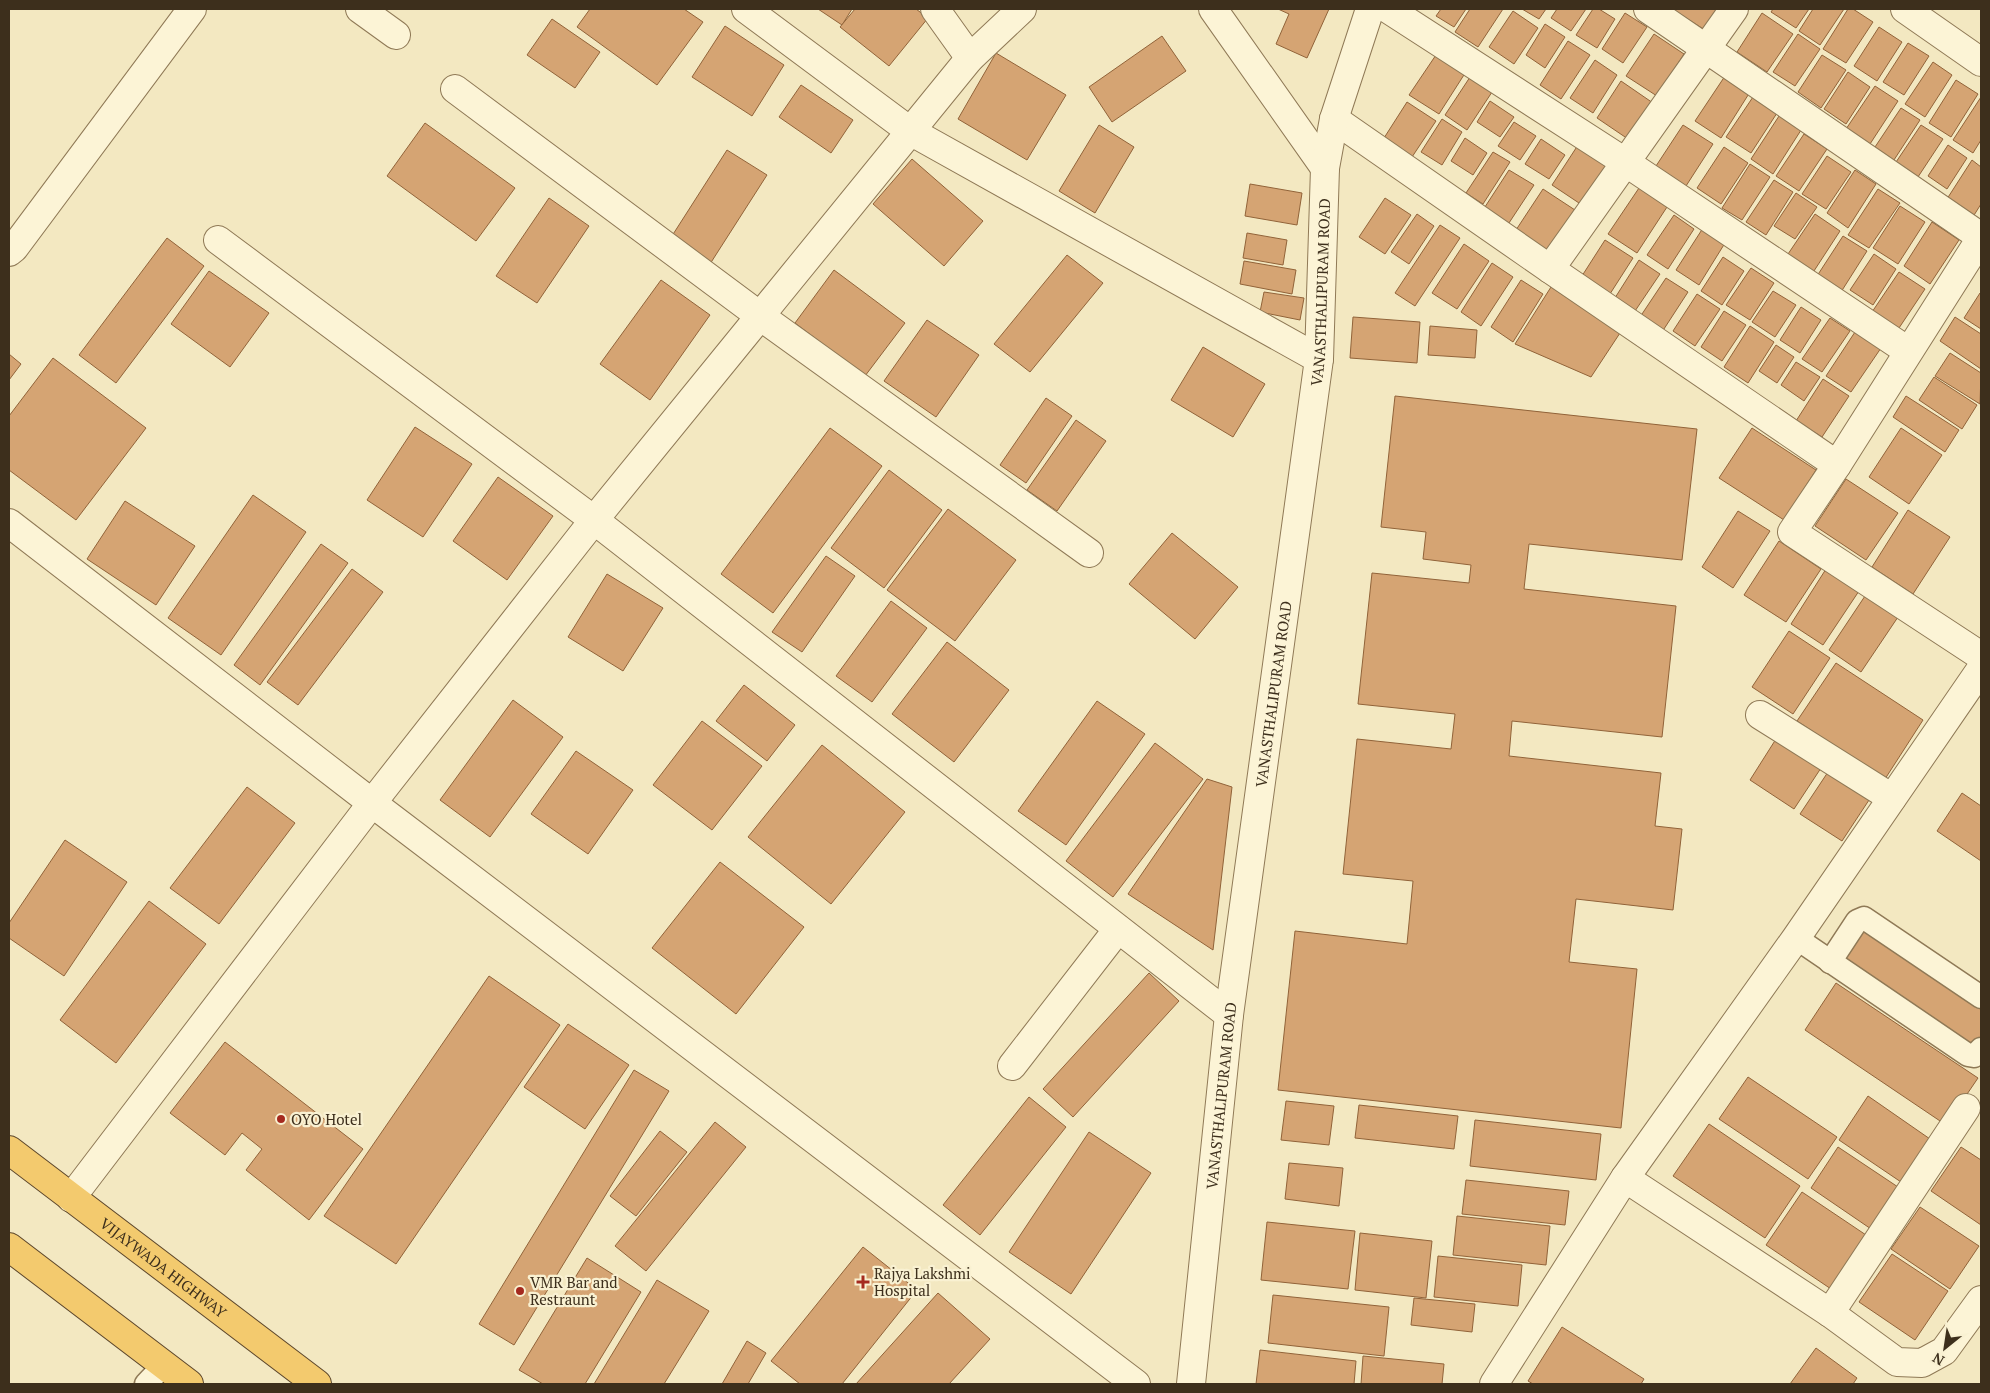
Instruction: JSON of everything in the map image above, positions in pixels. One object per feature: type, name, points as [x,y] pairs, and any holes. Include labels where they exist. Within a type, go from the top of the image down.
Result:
[{"type":"highway","name":"VIJAYWADA HIGHWAY","points":[[9,1150],[317,1384]]},
{"type":"highway","points":[[9,1247],[155,1375],[189,1384]]},
{"type":"street","points":[[9,252],[14,248],[192,9]]},
{"type":"street","points":[[360,9],[396,34]]},
{"type":"street","points":[[746,9],[910,130],[1319,359]]},
{"type":"street","points":[[935,9],[970,58]]},
{"type":"street","points":[[71,1198],[372,803],[594,520],[970,58],[1022,9]]},
{"type":"street","points":[[1213,9],[1325,168]]},
{"type":"street","name":"VANASTHALIPURAM ROAD","points":[[1191,1384],[1229,1016],[1319,359],[1325,168],[1334,119],[1370,9]]},
{"type":"street","points":[[1388,9],[1625,162],[1908,351]]},
{"type":"street","points":[[1648,9],[1981,237],[1837,465],[1792,532],[1981,656]]},
{"type":"street","points":[[1550,269],[1734,9]]},
{"type":"street","points":[[1906,9],[1981,62]]},
{"type":"street","points":[[455,89],[760,316],[1089,553]]},
{"type":"street","points":[[1334,119],[1837,465]]},
{"type":"street","points":[[218,240],[594,520],[1229,1016]]},
{"type":"street","points":[[9,523],[372,803],[1136,1384]]},
{"type":"street","points":[[1494,1384],[1625,1178],[1796,938],[1981,669]]},
{"type":"street","points":[[1760,715],[1892,798]]},
{"type":"street","points":[[1012,1066],[1118,928]]},
{"type":"street","points":[[1830,1313],[1966,1108]]},
{"type":"street","points":[[1625,1178],[1830,1313],[1897,1362],[1922,1363],[1944,1351],[1981,1300]]},
{"type":"lane","points":[[1830,962],[1857,921],[1864,918],[1981,997]]},
{"type":"lane","points":[[1796,938],[1968,1055],[1974,1056],[1981,1049]]},
{"type":"building","points":[[590,9],[684,9],[703,22],[657,85],[577,27]]},
{"type":"building","points":[[818,9],[852,9],[842,25]]},
{"type":"building","points":[[855,9],[916,9],[928,18],[889,66],[840,27]]},
{"type":"building","points":[[1278,9],[1329,9],[1307,58],[1276,44],[1289,14]]},
{"type":"building","points":[[1441,9],[1466,9],[1454,27],[1436,16]]},
{"type":"building","points":[[1470,9],[1503,9],[1478,47],[1455,32]]},
{"type":"building","points":[[1522,9],[1546,9],[1539,19]]},
{"type":"building","points":[[1557,9],[1586,9],[1571,31],[1551,18]]},
{"type":"building","points":[[1593,9],[1599,9],[1615,19],[1597,48],[1576,35]]},
{"type":"building","points":[[1672,9],[1719,9],[1705,30]]},
{"type":"building","points":[[1773,9],[1809,9],[1796,28],[1771,12]]},
{"type":"building","points":[[1813,9],[1844,9],[1820,45],[1799,31]]},
{"type":"building","points":[[1848,9],[1853,9],[1873,22],[1846,63],[1823,49]]},
{"type":"building","points":[[1513,11],[1538,28],[1514,64],[1489,47]]},
{"type":"building","points":[[1625,13],[1647,27],[1623,63],[1602,49]]},
{"type":"building","points":[[1762,13],[1793,34],[1767,72],[1737,52]]},
{"type":"building","points":[[552,19],[600,52],[575,88],[527,55]]},
{"type":"building","points":[[1545,24],[1565,37],[1545,68],[1526,55]]},
{"type":"building","points":[[725,26],[784,65],[752,116],[692,77]]},
{"type":"building","points":[[1879,27],[1902,42],[1877,81],[1854,66]]},
{"type":"building","points":[[1654,34],[1684,54],[1657,96],[1626,76]]},
{"type":"building","points":[[1798,34],[1820,49],[1795,86],[1773,72]]},
{"type":"building","points":[[1162,36],[1186,71],[1112,122],[1089,87]]},
{"type":"building","points":[[1568,41],[1590,55],[1561,99],[1540,85]]},
{"type":"building","points":[[1908,43],[1929,56],[1904,95],[1883,82]]},
{"type":"building","points":[[1440,49],[1469,67],[1439,114],[1409,95]]},
{"type":"building","points":[[996,53],[1066,95],[1027,160],[958,119]]},
{"type":"building","points":[[1822,55],[1846,70],[1821,108],[1798,92]]},
{"type":"building","points":[[1595,60],[1617,75],[1593,113],[1570,98]]},
{"type":"building","points":[[1933,62],[1952,75],[1925,117],[1905,104]]},
{"type":"building","points":[[1474,71],[1496,86],[1467,130],[1445,115]]},
{"type":"building","points":[[1848,72],[1870,87],[1846,124],[1824,109]]},
{"type":"building","points":[[1725,76],[1750,92],[1721,138],[1695,121]]},
{"type":"building","points":[[1956,80],[1978,94],[1951,137],[1929,123]]},
{"type":"building","points":[[1621,81],[1653,103],[1628,139],[1597,118]]},
{"type":"building","points":[[801,85],[853,120],[831,153],[779,117]]},
{"type":"building","points":[[1875,86],[1898,101],[1870,144],[1846,129]]},
{"type":"building","points":[[1755,94],[1779,110],[1751,153],[1726,137]]},
{"type":"building","points":[[1981,97],[1981,140],[1973,153],[1953,140]]},
{"type":"building","points":[[1490,101],[1514,117],[1500,137],[1477,122]]},
{"type":"building","points":[[1407,102],[1436,121],[1412,157],[1384,138]]},
{"type":"building","points":[[1901,108],[1920,120],[1892,163],[1873,150]]},
{"type":"building","points":[[1781,113],[1803,127],[1773,174],[1751,159]]},
{"type":"building","points":[[1442,119],[1462,132],[1442,165],[1421,152]]},
{"type":"building","points":[[1514,122],[1536,136],[1520,160],[1498,146]]},
{"type":"building","points":[[425,123],[515,188],[476,241],[387,176]]},
{"type":"building","points":[[1099,125],[1134,147],[1095,213],[1059,191]]},
{"type":"building","points":[[1683,125],[1713,144],[1686,186],[1656,166]]},
{"type":"building","points":[[1921,125],[1943,139],[1914,183],[1892,168]]},
{"type":"building","points":[[1804,134],[1827,149],[1799,191],[1776,176]]},
{"type":"building","points":[[1465,138],[1487,153],[1473,175],[1451,161]]},
{"type":"building","points":[[1541,139],[1565,155],[1549,179],[1525,164]]},
{"type":"building","points":[[1578,145],[1612,167],[1585,207],[1552,185]]},
{"type":"building","points":[[1948,145],[1967,158],[1947,189],[1928,176]]},
{"type":"building","points":[[1724,147],[1748,163],[1721,204],[1697,188]]},
{"type":"building","points":[[727,150],[767,175],[710,264],[670,239]]},
{"type":"building","points":[[1493,152],[1510,162],[1483,204],[1466,193]]},
{"type":"building","points":[[1827,156],[1851,172],[1826,209],[1802,194]]},
{"type":"building","points":[[912,159],[983,221],[944,266],[873,204]]},
{"type":"building","points":[[1972,160],[1981,167],[1981,204],[1971,220],[1945,202]]},
{"type":"building","points":[[1750,164],[1770,177],[1742,220],[1722,208]]},
{"type":"building","points":[[1509,170],[1534,185],[1505,229],[1481,213]]},
{"type":"building","points":[[1855,170],[1876,184],[1848,228],[1827,213]]},
{"type":"building","points":[[1774,180],[1793,192],[1766,235],[1746,222]]},
{"type":"building","points":[[1250,184],[1302,193],[1297,225],[1245,216]]},
{"type":"building","points":[[1639,188],[1667,207],[1637,253],[1608,234]]},
{"type":"building","points":[[1543,189],[1575,210],[1547,254],[1514,233]]},
{"type":"building","points":[[1878,189],[1900,203],[1869,248],[1848,235]]},
{"type":"building","points":[[1796,193],[1817,207],[1795,239],[1774,226]]},
{"type":"building","points":[[549,198],[589,226],[537,303],[496,276]]},
{"type":"building","points":[[1385,198],[1411,215],[1385,254],[1359,237]]},
{"type":"building","points":[[1900,206],[1925,222],[1898,264],[1873,248]]},
{"type":"building","points":[[1417,214],[1434,226],[1409,264],[1391,252]]},
{"type":"building","points":[[1815,214],[1840,231],[1812,274],[1786,257]]},
{"type":"building","points":[[1674,215],[1694,229],[1668,269],[1647,255]]},
{"type":"building","points":[[1932,222],[1959,240],[1930,284],[1904,266]]},
{"type":"building","points":[[1440,225],[1460,238],[1415,306],[1395,293]]},
{"type":"building","points":[[1703,228],[1725,243],[1699,285],[1676,270]]},
{"type":"building","points":[[1247,233],[1287,240],[1283,265],[1243,258]]},
{"type":"building","points":[[1843,236],[1867,251],[1841,292],[1817,276]]},
{"type":"building","points":[[167,238],[204,266],[116,383],[79,355]]},
{"type":"building","points":[[1605,240],[1633,258],[1608,297],[1580,279]]},
{"type":"building","points":[[1464,244],[1489,261],[1457,309],[1432,293]]},
{"type":"building","points":[[1874,254],[1896,269],[1873,305],[1850,290]]},
{"type":"building","points":[[1067,255],[1103,283],[1030,372],[994,344]]},
{"type":"building","points":[[1723,257],[1744,271],[1722,305],[1701,291]]},
{"type":"building","points":[[1639,260],[1660,274],[1633,314],[1613,301]]},
{"type":"building","points":[[1244,261],[1296,270],[1292,294],[1240,284]]},
{"type":"building","points":[[1492,263],[1513,277],[1481,326],[1461,312]]},
{"type":"building","points":[[1751,268],[1774,283],[1750,320],[1726,305]]},
{"type":"building","points":[[834,270],[905,323],[865,376],[795,323]]},
{"type":"building","points":[[209,271],[269,313],[230,367],[171,324]]},
{"type":"building","points":[[1899,272],[1925,289],[1899,328],[1872,312]]},
{"type":"building","points":[[1666,278],[1688,292],[1662,332],[1640,317]]},
{"type":"building","points":[[661,280],[710,315],[650,400],[600,364]]},
{"type":"building","points":[[1521,280],[1543,294],[1513,342],[1491,327]]},
{"type":"building","points":[[1551,287],[1620,333],[1591,377],[1515,344]]},
{"type":"building","points":[[1773,291],[1796,305],[1775,337],[1752,322]]},
{"type":"building","points":[[1264,292],[1304,298],[1300,320],[1260,312]]},
{"type":"building","points":[[1697,294],[1720,309],[1695,346],[1673,331]]},
{"type":"building","points":[[1981,294],[1981,329],[1964,318]]},
{"type":"building","points":[[1801,307],[1821,320],[1800,353],[1780,340]]},
{"type":"building","points":[[1724,311],[1746,325],[1722,361],[1701,347]]},
{"type":"building","points":[[1353,317],[1420,322],[1417,363],[1350,358]]},
{"type":"building","points":[[1955,317],[1981,334],[1981,369],[1940,341]]},
{"type":"building","points":[[1830,318],[1850,331],[1822,372],[1802,359]]},
{"type":"building","points":[[927,320],[979,355],[936,417],[884,381]]},
{"type":"building","points":[[1430,326],[1477,330],[1475,358],[1428,355]]},
{"type":"building","points":[[1750,326],[1774,342],[1748,383],[1724,367]]},
{"type":"building","points":[[1855,332],[1881,348],[1851,392],[1826,376]]},
{"type":"building","points":[[1776,345],[1794,357],[1777,383],[1759,371]]},
{"type":"building","points":[[1203,347],[1265,384],[1233,437],[1171,400]]},
{"type":"building","points":[[1950,353],[1981,373],[1980,404],[1935,376]]},
{"type":"building","points":[[9,354],[21,364],[9,380]]},
{"type":"building","points":[[53,358],[146,428],[76,520],[9,470],[9,416]]},
{"type":"building","points":[[1796,362],[1820,377],[1804,401],[1781,385]]},
{"type":"building","points":[[1934,377],[1977,405],[1962,429],[1919,400]]},
{"type":"building","points":[[1823,379],[1849,396],[1822,437],[1796,421]]},
{"type":"building","points":[[1395,396],[1697,429],[1682,560],[1529,544],[1524,589],[1676,606],[1662,737],[1512,721],[1509,756],[1661,773],[1655,826],[1682,829],[1673,910],[1576,899],[1569,962],[1637,969],[1621,1128],[1278,1090],[1295,931],[1407,944],[1413,881],[1343,874],[1357,739],[1451,749],[1455,714],[1358,704],[1372,573],[1469,583],[1471,565],[1423,559],[1426,532],[1381,527]]},
{"type":"building","points":[[1906,396],[1959,430],[1945,452],[1893,417]]},
{"type":"building","points":[[1046,398],[1072,416],[1026,483],[1000,465]]},
{"type":"building","points":[[1076,420],[1106,441],[1057,511],[1027,490]]},
{"type":"building","points":[[415,427],[472,464],[423,537],[367,500]]},
{"type":"building","points":[[830,428],[882,466],[773,613],[721,574]]},
{"type":"building","points":[[1752,428],[1816,470],[1784,520],[1719,478]]},
{"type":"building","points":[[1901,428],[1942,455],[1909,504],[1869,477]]},
{"type":"building","points":[[889,470],[942,510],[884,588],[831,548]]},
{"type":"building","points":[[498,477],[553,516],[507,580],[453,541]]},
{"type":"building","points":[[1846,479],[1898,513],[1866,560],[1815,526]]},
{"type":"building","points":[[253,495],[306,532],[221,655],[168,618]]},
{"type":"building","points":[[125,501],[195,546],[156,605],[87,559]]},
{"type":"building","points":[[948,509],[1016,560],[955,641],[887,590]]},
{"type":"building","points":[[1908,510],[1950,537],[1913,594],[1872,567]]},
{"type":"building","points":[[1738,511],[1770,531],[1733,588],[1702,567]]},
{"type":"building","points":[[1172,533],[1238,587],[1195,639],[1129,584]]},
{"type":"building","points":[[1779,541],[1821,569],[1786,622],[1744,595]]},
{"type":"building","points":[[321,544],[348,563],[260,685],[234,665]]},
{"type":"building","points":[[826,556],[855,576],[802,652],[772,632]]},
{"type":"building","points":[[352,569],[383,592],[298,705],[267,682]]},
{"type":"building","points":[[1826,569],[1859,591],[1823,645],[1791,624]]},
{"type":"building","points":[[607,574],[663,608],[623,671],[568,637]]},
{"type":"building","points":[[1865,596],[1898,617],[1861,672],[1829,650]]},
{"type":"building","points":[[891,601],[927,628],[872,702],[836,676]]},
{"type":"building","points":[[1789,631],[1830,658],[1793,714],[1752,687]]},
{"type":"building","points":[[947,642],[1009,690],[954,762],[892,714]]},
{"type":"building","points":[[1836,663],[1923,720],[1885,779],[1797,721]]},
{"type":"building","points":[[744,685],[795,725],[767,761],[716,721]]},
{"type":"building","points":[[513,700],[563,737],[490,837],[440,800]]},
{"type":"building","points":[[1097,701],[1145,734],[1066,845],[1018,811]]},
{"type":"building","points":[[702,721],[762,766],[712,830],[653,785]]},
{"type":"building","points":[[1776,739],[1821,768],[1794,809],[1750,780]]},
{"type":"building","points":[[1155,743],[1203,779],[1113,897],[1066,861]]},
{"type":"building","points":[[822,745],[905,812],[831,904],[748,837]]},
{"type":"building","points":[[576,751],[633,790],[588,854],[531,814]]},
{"type":"building","points":[[1830,769],[1871,797],[1842,841],[1800,814]]},
{"type":"building","points":[[1207,779],[1232,787],[1213,950],[1128,894]]},
{"type":"building","points":[[247,787],[295,823],[219,924],[170,888]]},
{"type":"building","points":[[1962,793],[1981,806],[1981,861],[1937,831]]},
{"type":"building","points":[[65,840],[127,882],[64,976],[9,938],[9,923]]},
{"type":"building","points":[[720,862],[804,927],[736,1014],[652,948]]},
{"type":"building","points":[[149,901],[206,944],[116,1063],[60,1020]]},
{"type":"building","points":[[1860,926],[1981,1007],[1981,1041],[1973,1053],[1835,961]]},
{"type":"building","points":[[1149,973],[1179,1001],[1073,1117],[1043,1089]]},
{"type":"building","points":[[489,976],[560,1025],[396,1264],[324,1216]]},
{"type":"building","points":[[1836,983],[1978,1078],[1946,1125],[1805,1030]]},
{"type":"building","points":[[568,1024],[629,1065],[585,1129],[524,1087]]},
{"type":"building","points":[[225,1042],[363,1149],[309,1220],[246,1170],[262,1149],[242,1133],[225,1155],[170,1113]]},
{"type":"building","points":[[634,1070],[669,1091],[514,1345],[479,1324]]},
{"type":"building","points":[[1748,1077],[1837,1137],[1808,1179],[1719,1119]]},
{"type":"building","points":[[1868,1096],[1930,1139],[1901,1182],[1839,1140]]},
{"type":"building","points":[[1029,1097],[1066,1127],[980,1235],[943,1205]]},
{"type":"building","points":[[1286,1101],[1334,1106],[1329,1145],[1281,1140]]},
{"type":"building","points":[[1359,1105],[1458,1116],[1454,1149],[1355,1138]]},
{"type":"building","points":[[1475,1120],[1601,1134],[1596,1180],[1470,1166]]},
{"type":"building","points":[[715,1122],[746,1147],[646,1271],[615,1246]]},
{"type":"building","points":[[1709,1124],[1800,1186],[1765,1238],[1673,1176]]},
{"type":"building","points":[[660,1131],[687,1152],[636,1216],[610,1196]]},
{"type":"building","points":[[1089,1132],[1151,1173],[1071,1294],[1009,1252]]},
{"type":"building","points":[[1838,1147],[1901,1189],[1874,1231],[1811,1188]]},
{"type":"building","points":[[1961,1147],[1981,1160],[1981,1225],[1931,1191]]},
{"type":"building","points":[[1289,1163],[1343,1168],[1339,1206],[1285,1199]]},
{"type":"building","points":[[1466,1180],[1569,1191],[1565,1225],[1462,1214]]},
{"type":"building","points":[[1802,1192],[1869,1237],[1834,1291],[1766,1245]]},
{"type":"building","points":[[1920,1207],[1979,1246],[1950,1289],[1891,1249]]},
{"type":"building","points":[[1457,1216],[1550,1226],[1546,1265],[1453,1255]]},
{"type":"building","points":[[1267,1222],[1355,1231],[1348,1289],[1261,1280]]},
{"type":"building","points":[[1360,1233],[1432,1241],[1426,1298],[1355,1290]]},
{"type":"building","points":[[863,1247],[917,1290],[842,1384],[800,1384],[771,1361]]},
{"type":"building","points":[[1892,1254],[1948,1291],[1915,1340],[1859,1302]]},
{"type":"building","points":[[1438,1256],[1522,1265],[1518,1306],[1434,1297]]},
{"type":"building","points":[[587,1258],[641,1292],[585,1384],[543,1384],[519,1370]]},
{"type":"building","points":[[657,1280],[709,1311],[664,1384],[594,1384]]},
{"type":"building","points":[[938,1293],[990,1339],[949,1384],[856,1384]]},
{"type":"building","points":[[1273,1295],[1389,1307],[1384,1356],[1268,1343]]},
{"type":"building","points":[[1414,1298],[1475,1304],[1472,1332],[1411,1325]]},
{"type":"building","points":[[1562,1327],[1644,1379],[1641,1384],[1533,1384],[1528,1381]]},
{"type":"building","points":[[747,1341],[766,1353],[748,1384],[722,1384]]},
{"type":"building","points":[[1816,1348],[1857,1378],[1853,1384],[1790,1384]]},
{"type":"building","points":[[1260,1350],[1356,1361],[1354,1384],[1256,1384]]},
{"type":"building","points":[[1363,1356],[1444,1364],[1442,1384],[1361,1384]]},
{"type":"place","name":"OYO Hotel","points":[[281,1119]]},
{"type":"place","name":"Rajya Lakshmi Hospital","points":[[863,1282]]},
{"type":"place","name":"VMR Bar and Restraunt","points":[[520,1291]]}]
